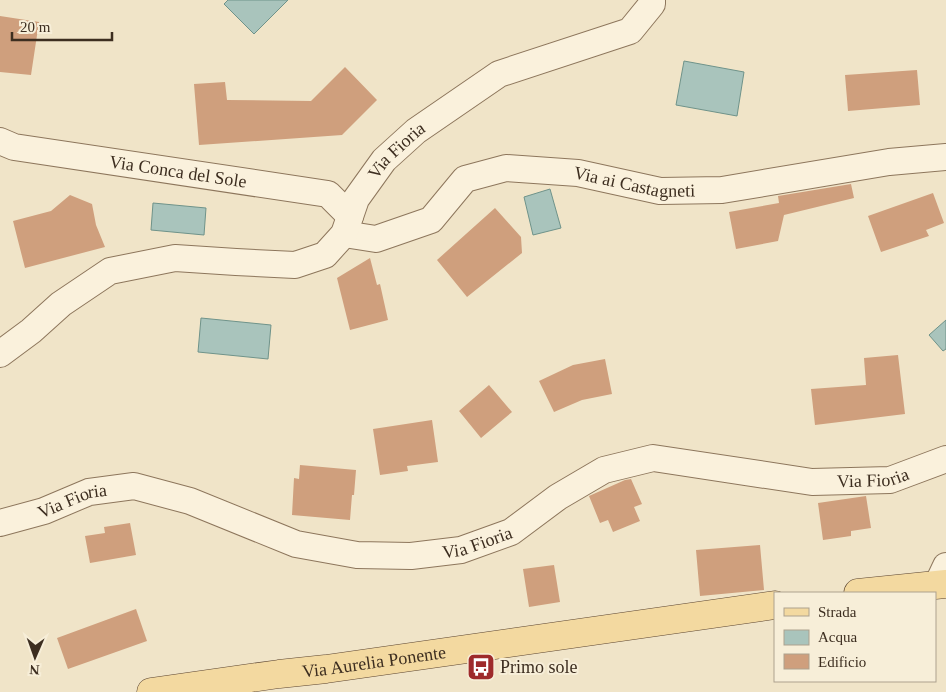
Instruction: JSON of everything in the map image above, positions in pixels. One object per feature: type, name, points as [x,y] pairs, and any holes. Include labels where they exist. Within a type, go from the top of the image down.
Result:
[{"type":"main road","points":[[864,592],[943,578]]},
{"type":"main road","name":"Via Aurelia Ponente","points":[[151,692],[774,605]]},
{"type":"street","name":"Via Fioria","points":[[0,354],[31,331],[61,304],[110,271],[175,258],[295,264],[326,254],[347,225],[356,198],[384,160],[416,131],[499,74],[630,31],[652,4],[652,0]]},
{"type":"street","name":"Via Conca del Sole","points":[[0,141],[14,147],[328,194],[347,225]]},
{"type":"street","name":"Via ai Castagneti","points":[[347,225],[376,239],[431,220],[465,179],[506,168],[578,173],[660,191],[722,190],[889,162],[946,157]]},
{"type":"street","name":"Via Fioria","points":[[0,523],[44,511],[89,492],[134,486],[190,501],[296,544],[357,556],[411,556],[461,550],[511,532],[558,497],[604,470],[653,458],[812,482],[890,480],[946,459]]},
{"type":"water","points":[[228,0],[288,0],[254,34],[224,4]]},
{"type":"water","points":[[684,61],[744,72],[737,116],[676,105]]},
{"type":"water","points":[[550,189],[561,228],[533,235],[524,197]]},
{"type":"water","points":[[153,203],[206,208],[204,235],[151,230]]},
{"type":"water","points":[[201,318],[271,325],[268,359],[198,352]]},
{"type":"water","points":[[946,320],[946,349],[943,351],[929,335]]},
{"type":"building","points":[[0,16],[39,22],[31,75],[0,72]]},
{"type":"building","points":[[345,67],[377,100],[342,135],[199,145],[194,84],[225,82],[227,100],[311,101]]},
{"type":"building","points":[[917,70],[920,105],[848,111],[845,75]]},
{"type":"building","points":[[851,184],[854,198],[784,215],[778,241],[736,249],[729,212],[779,203],[778,196]]},
{"type":"building","points":[[933,193],[944,223],[926,230],[929,236],[881,252],[868,216]]},
{"type":"building","points":[[70,195],[92,204],[96,225],[105,247],[25,268],[13,221],[51,211]]},
{"type":"building","points":[[495,208],[521,237],[522,253],[467,297],[437,260]]},
{"type":"building","points":[[370,258],[377,285],[380,284],[388,320],[350,330],[337,278]]},
{"type":"building","points":[[898,355],[905,414],[815,425],[811,389],[866,385],[864,358]]},
{"type":"building","points":[[605,359],[612,394],[582,400],[554,412],[539,381],[573,365]]},
{"type":"building","points":[[489,385],[512,412],[481,438],[459,411]]},
{"type":"building","points":[[432,420],[438,462],[407,466],[408,471],[380,475],[373,429]]},
{"type":"building","points":[[300,465],[356,470],[350,520],[292,515],[294,478],[299,479]]},
{"type":"building","points":[[631,479],[642,504],[634,507],[640,521],[613,532],[608,520],[600,523],[589,496]]},
{"type":"building","points":[[866,496],[871,528],[851,531],[851,536],[823,540],[818,503]]},
{"type":"building","points":[[130,523],[136,555],[90,563],[85,536],[105,533],[104,527]]},
{"type":"building","points":[[760,545],[764,590],[700,596],[696,550]]},
{"type":"building","points":[[554,565],[560,602],[529,607],[523,569]]},
{"type":"building","points":[[136,609],[147,641],[68,669],[57,638]]},
{"type":"place","name":"Primo sole","points":[[481,667]]}]
